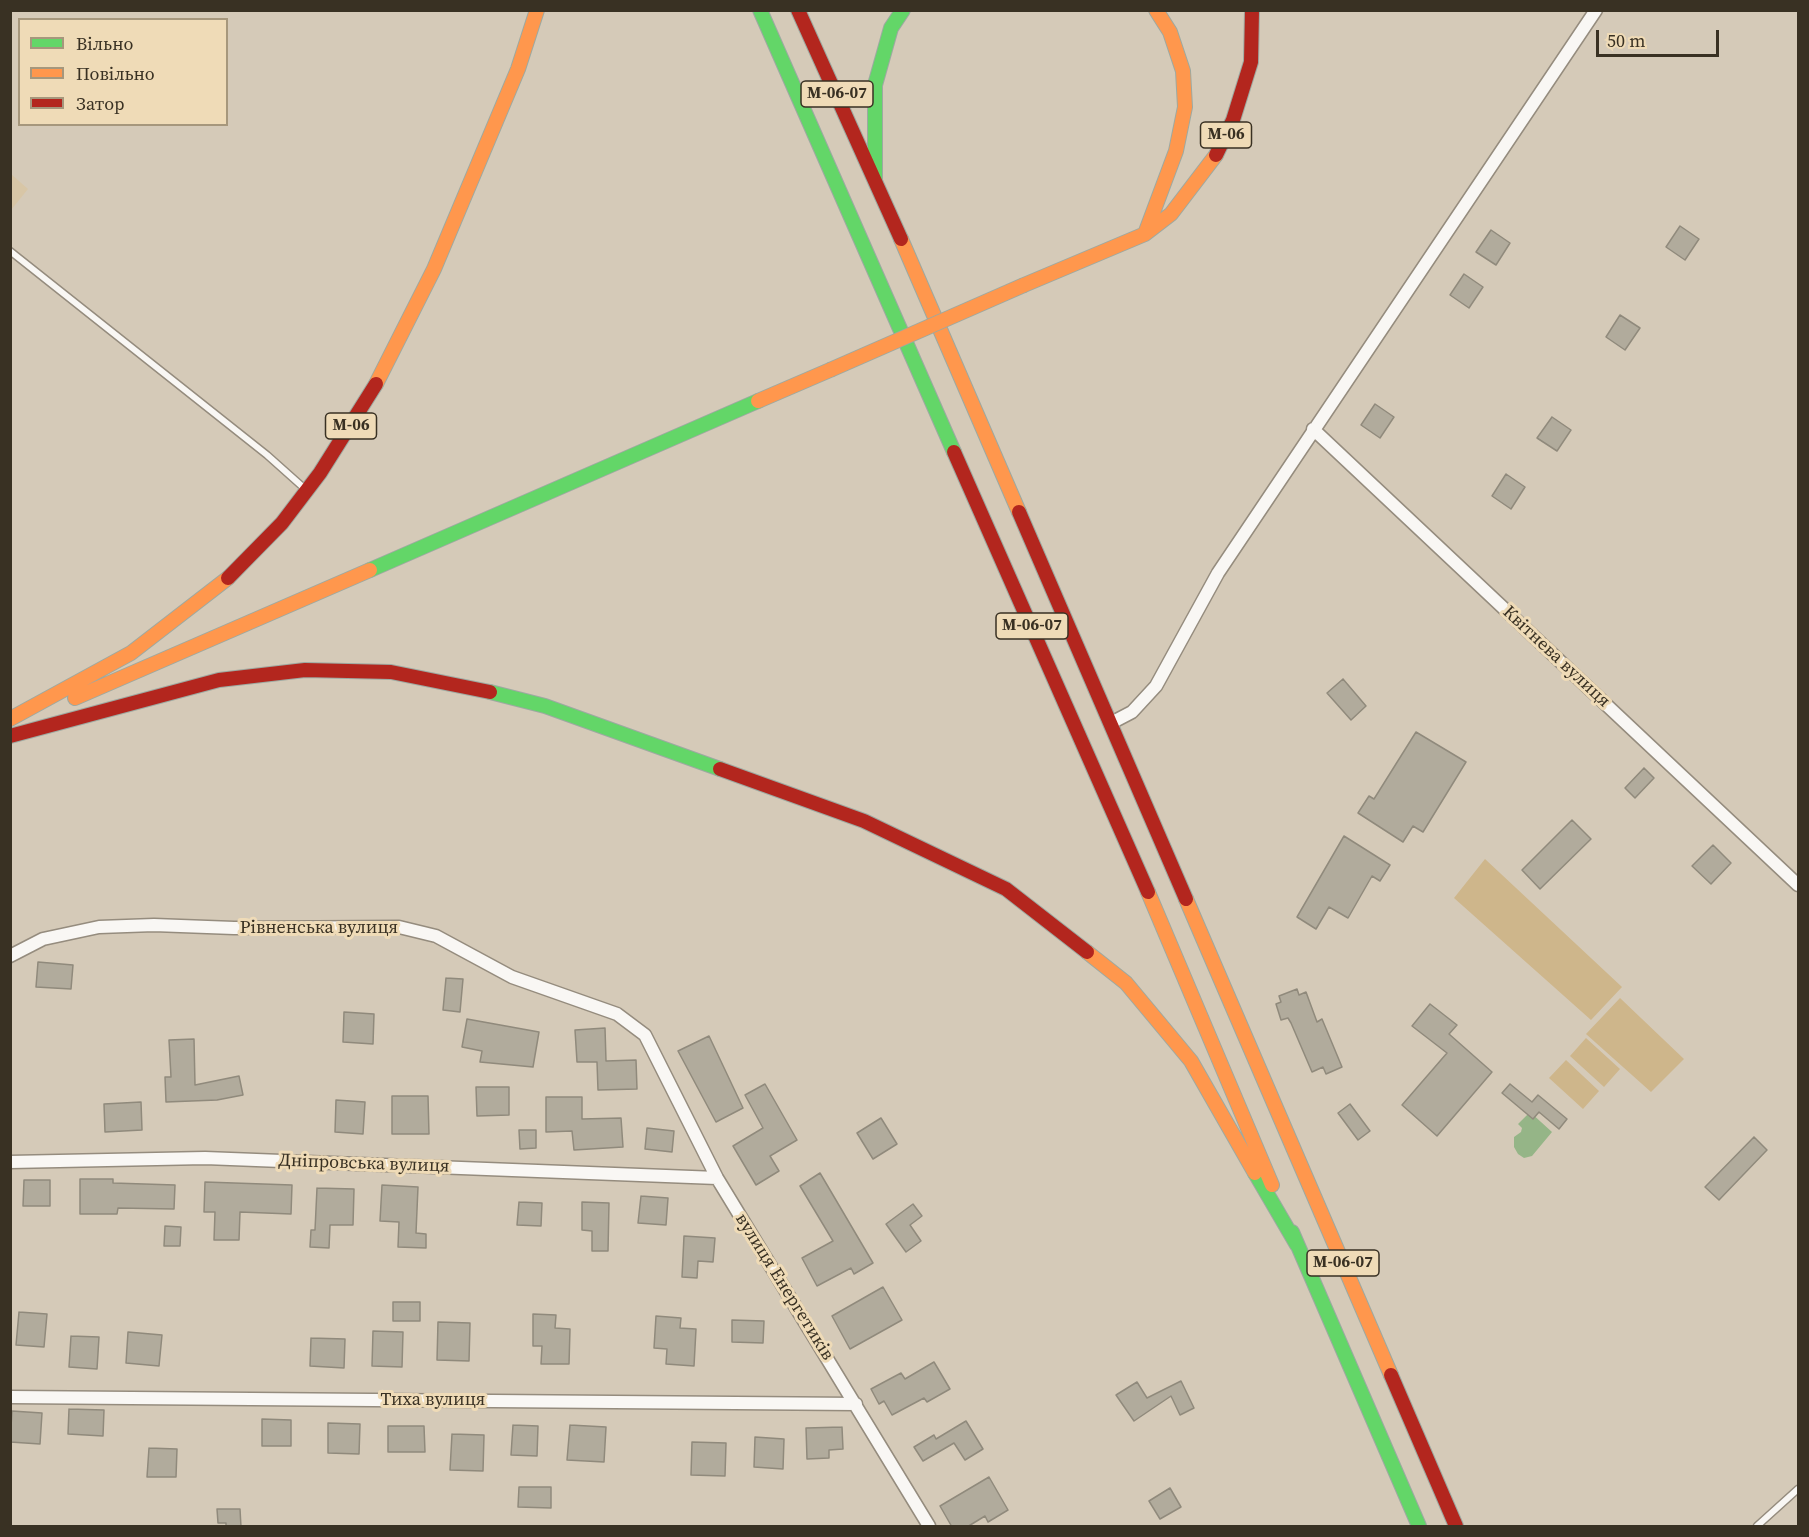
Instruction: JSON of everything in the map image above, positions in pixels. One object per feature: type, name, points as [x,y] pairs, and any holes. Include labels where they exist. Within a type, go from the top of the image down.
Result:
[{"type":"main road","name":"М-06","points":[[10,719],[131,653],[218,585],[282,523],[306,491],[355,421],[390,360],[434,269],[518,69],[537,10]]},
{"type":"main road","name":"М-06-07","points":[[760,10],[1164,929],[1419,1527]]},
{"type":"main road","name":"М-06-07","points":[[798,10],[875,178],[1456,1527]]},
{"type":"main road","points":[[875,178],[875,85],[891,27],[903,10]]},
{"type":"main road","points":[[1145,234],[1176,151],[1185,107],[1183,71],[1170,32],[1156,10]]},
{"type":"main road","name":"М-06","points":[[10,726],[1145,234],[1171,214],[1211,164],[1233,120],[1251,62],[1252,10]]},
{"type":"main road","points":[[10,736],[219,680],[305,670],[391,672],[460,684],[545,706],[864,820],[1006,889],[1126,983],[1191,1061],[1297,1245]]},
{"type":"street","points":[[1111,723],[1132,712],[1156,686],[1218,573],[1596,10]]},
{"type":"street","name":"Квітнева вулиця","points":[[1313,429],[1798,885]]},
{"type":"street","name":"Рівненська вулиця","points":[[10,956],[44,939],[99,927],[154,925],[234,928],[399,927],[436,936],[512,977],[617,1014],[647,1039]]},
{"type":"street","name":"вулиця Енергетиків","points":[[647,1039],[717,1178],[856,1404],[928,1527]]},
{"type":"street","name":"Дніпровська вулиця","points":[[10,1162],[206,1158],[717,1178]]},
{"type":"street","name":"Тиха вулиця","points":[[10,1397],[856,1404]]},
{"type":"lane","points":[[10,251],[267,455],[306,491]]},
{"type":"lane","points":[[1757,1527],[1798,1489]]},
{"type":"shaded area","points":[[11,174],[28,189],[11,210]]},
{"type":"shaded area","points":[[1485,859],[1622,987],[1591,1020],[1454,898]]},
{"type":"shaded area","points":[[1620,998],[1684,1059],[1651,1092],[1586,1034]]},
{"type":"shaded area","points":[[1586,1038],[1620,1069],[1604,1087],[1570,1056]]},
{"type":"shaded area","points":[[1566,1060],[1599,1091],[1583,1109],[1549,1078]]},
{"type":"shaded area","points":[[1530,1112],[1552,1132],[1532,1156],[1524,1158],[1514,1147],[1514,1137],[1521,1132],[1522,1128],[1518,1124]]},
{"type":"building","points":[[1680,226],[1699,239],[1685,260],[1666,247]]},
{"type":"building","points":[[1491,230],[1510,243],[1496,265],[1476,252]]},
{"type":"building","points":[[1464,274],[1483,287],[1469,308],[1450,295]]},
{"type":"building","points":[[1620,315],[1640,328],[1625,350],[1606,337]]},
{"type":"building","points":[[1375,404],[1394,417],[1380,438],[1361,425]]},
{"type":"building","points":[[1552,417],[1571,430],[1557,451],[1537,438]]},
{"type":"building","points":[[1506,474],[1525,487],[1511,509],[1492,496]]},
{"type":"building","points":[[1343,679],[1366,706],[1351,720],[1327,693]]},
{"type":"building","points":[[1416,732],[1466,762],[1423,832],[1413,826],[1403,842],[1358,813],[1369,796],[1374,799]]},
{"type":"building","points":[[1644,768],[1654,778],[1635,798],[1625,788]]},
{"type":"building","points":[[1572,820],[1591,839],[1540,889],[1522,870]]},
{"type":"building","points":[[1344,836],[1390,865],[1380,881],[1372,876],[1348,918],[1329,907],[1316,929],[1297,917]]},
{"type":"building","points":[[1713,845],[1731,863],[1711,884],[1692,866]]},
{"type":"building","points":[[38,962],[73,965],[71,989],[36,987]]},
{"type":"building","points":[[446,978],[463,979],[460,1012],[443,1010]]},
{"type":"building","points":[[1297,989],[1299,995],[1306,992],[1317,1022],[1322,1019],[1342,1067],[1326,1074],[1323,1067],[1312,1072],[1291,1023],[1288,1018],[1281,1020],[1276,1004],[1281,1002],[1279,996]]},
{"type":"building","points":[[1430,1004],[1457,1025],[1449,1034],[1492,1072],[1437,1136],[1402,1105],[1447,1053],[1412,1026]]},
{"type":"building","points":[[344,1012],[374,1014],[373,1044],[343,1042]]},
{"type":"building","points":[[467,1019],[539,1032],[533,1067],[480,1062],[482,1051],[462,1047]]},
{"type":"building","points":[[605,1028],[606,1061],[636,1060],[637,1089],[598,1090],[597,1062],[577,1062],[575,1030]]},
{"type":"building","points":[[709,1036],[743,1108],[716,1122],[678,1051]]},
{"type":"building","points":[[194,1039],[195,1085],[239,1076],[243,1095],[217,1100],[166,1102],[165,1077],[171,1077],[169,1040]]},
{"type":"building","points":[[765,1084],[797,1140],[770,1156],[779,1171],[756,1185],[733,1146],[763,1128],[745,1095]]},
{"type":"building","points":[[1510,1084],[1532,1102],[1538,1095],[1567,1119],[1559,1129],[1539,1112],[1533,1119],[1502,1093]]},
{"type":"building","points":[[476,1087],[509,1087],[509,1115],[477,1116]]},
{"type":"building","points":[[392,1096],[428,1096],[429,1134],[392,1134]]},
{"type":"building","points":[[546,1097],[582,1097],[582,1119],[621,1118],[623,1147],[574,1150],[572,1131],[546,1132]]},
{"type":"building","points":[[336,1100],[365,1102],[363,1134],[335,1132]]},
{"type":"building","points":[[141,1102],[142,1130],[105,1132],[104,1104]]},
{"type":"building","points":[[1350,1104],[1370,1131],[1358,1140],[1338,1113]]},
{"type":"building","points":[[881,1118],[897,1144],[873,1159],[857,1133]]},
{"type":"building","points":[[647,1128],[674,1131],[672,1152],[645,1149]]},
{"type":"building","points":[[519,1130],[536,1130],[536,1148],[520,1149]]},
{"type":"building","points":[[1754,1137],[1767,1150],[1719,1200],[1705,1187]]},
{"type":"building","points":[[820,1173],[873,1263],[854,1274],[851,1268],[817,1286],[802,1258],[833,1241],[800,1186]]},
{"type":"building","points":[[80,1179],[113,1179],[113,1183],[175,1185],[174,1209],[118,1208],[117,1214],[80,1214]]},
{"type":"building","points":[[24,1180],[50,1180],[50,1206],[23,1206]]},
{"type":"building","points":[[205,1182],[292,1185],[291,1214],[240,1212],[239,1240],[214,1240],[215,1212],[204,1212]]},
{"type":"building","points":[[382,1185],[418,1187],[416,1233],[426,1234],[426,1248],[398,1247],[399,1222],[380,1221]]},
{"type":"building","points":[[317,1188],[354,1189],[353,1225],[330,1225],[329,1248],[310,1247],[311,1230],[315,1230]]},
{"type":"building","points":[[641,1196],[668,1198],[666,1225],[638,1223]]},
{"type":"building","points":[[519,1202],[542,1203],[541,1226],[517,1225]]},
{"type":"building","points":[[582,1202],[609,1203],[608,1251],[592,1251],[592,1231],[582,1230]]},
{"type":"building","points":[[913,1204],[922,1216],[910,1225],[921,1241],[906,1252],[886,1224]]},
{"type":"building","points":[[165,1226],[181,1227],[180,1246],[164,1246]]},
{"type":"building","points":[[684,1236],[715,1238],[713,1262],[698,1261],[697,1278],[682,1277]]},
{"type":"building","points":[[883,1287],[902,1320],[850,1349],[832,1316]]},
{"type":"building","points":[[393,1302],[420,1302],[420,1321],[393,1321]]},
{"type":"building","points":[[19,1312],[47,1314],[44,1347],[16,1345]]},
{"type":"building","points":[[533,1314],[556,1315],[555,1328],[570,1329],[569,1364],[541,1364],[542,1346],[533,1346]]},
{"type":"building","points":[[656,1316],[681,1318],[680,1328],[696,1329],[694,1366],[666,1364],[667,1349],[654,1348]]},
{"type":"building","points":[[732,1320],[764,1321],[763,1343],[732,1342]]},
{"type":"building","points":[[438,1322],[470,1323],[469,1361],[437,1360]]},
{"type":"building","points":[[373,1331],[403,1332],[402,1367],[372,1366]]},
{"type":"building","points":[[128,1332],[162,1335],[159,1366],[126,1363]]},
{"type":"building","points":[[71,1336],[99,1337],[97,1369],[69,1367]]},
{"type":"building","points":[[311,1338],[345,1339],[344,1368],[310,1366]]},
{"type":"building","points":[[934,1362],[950,1389],[927,1402],[924,1398],[892,1415],[884,1401],[879,1404],[871,1389],[901,1373],[905,1379]]},
{"type":"building","points":[[1181,1381],[1194,1408],[1180,1415],[1171,1396],[1134,1421],[1116,1395],[1137,1382],[1147,1398]]},
{"type":"building","points":[[69,1409],[104,1410],[103,1436],[68,1434]]},
{"type":"building","points":[[12,1411],[42,1413],[40,1444],[10,1442]]},
{"type":"building","points":[[262,1419],[291,1420],[291,1446],[262,1446]]},
{"type":"building","points":[[966,1421],[983,1449],[965,1460],[954,1443],[923,1461],[914,1447],[934,1435],[936,1439]]},
{"type":"building","points":[[328,1423],[360,1424],[359,1454],[328,1453]]},
{"type":"building","points":[[513,1425],[538,1426],[537,1456],[511,1455]]},
{"type":"building","points":[[570,1425],[606,1427],[604,1462],[567,1460]]},
{"type":"building","points":[[388,1426],[424,1426],[425,1452],[388,1452]]},
{"type":"building","points":[[842,1427],[843,1449],[829,1450],[829,1458],[807,1459],[806,1428]]},
{"type":"building","points":[[452,1434],[484,1435],[483,1471],[450,1470]]},
{"type":"building","points":[[755,1437],[784,1439],[783,1469],[754,1467]]},
{"type":"building","points":[[692,1442],[726,1443],[725,1476],[691,1475]]},
{"type":"building","points":[[149,1448],[177,1449],[176,1477],[147,1477]]},
{"type":"building","points":[[989,1477],[1008,1510],[988,1522],[985,1516],[967,1527],[952,1527],[940,1506]]},
{"type":"building","points":[[519,1487],[551,1487],[551,1508],[518,1507]]},
{"type":"building","points":[[1170,1488],[1181,1507],[1160,1519],[1149,1501]]},
{"type":"building","points":[[217,1509],[240,1509],[241,1527],[226,1527],[226,1523],[218,1523]]},
{"type":"traffic: fast","points":[[760,10],[954,452]]},
{"type":"traffic: fast","points":[[875,178],[875,85],[891,28],[903,10]]},
{"type":"traffic: fast","points":[[370,570],[758,401]]},
{"type":"traffic: fast","points":[[490,692],[545,706],[720,769]]},
{"type":"traffic: fast","points":[[1255,1173],[1297,1245]]},
{"type":"traffic: fast","points":[[1292,1232],[1419,1526]]},
{"type":"traffic: slow","points":[[376,384],[434,269],[518,69],[537,10]]},
{"type":"traffic: slow","points":[[1145,234],[1176,151],[1185,107],[1183,71],[1170,32],[1156,10]]},
{"type":"traffic: slow","points":[[1024,285],[1145,234],[1171,214],[1216,155]]},
{"type":"traffic: slow","points":[[901,239],[1019,512]]},
{"type":"traffic: slow","points":[[830,370],[1024,285]]},
{"type":"traffic: slow","points":[[758,401],[830,370]]},
{"type":"traffic: slow","points":[[75,698],[370,570]]},
{"type":"traffic: slow","points":[[10,719],[131,653],[228,578]]},
{"type":"traffic: slow","points":[[1148,892],[1272,1185]]},
{"type":"traffic: slow","points":[[1186,899],[1391,1375]]},
{"type":"traffic: slow","points":[[1087,952],[1126,983],[1191,1061],[1255,1173]]},
{"type":"traffic: jam","points":[[798,10],[901,239]]},
{"type":"traffic: jam","points":[[1216,155],[1233,120],[1251,62],[1252,10]]},
{"type":"traffic: jam","points":[[228,578],[282,523],[320,473],[376,384]]},
{"type":"traffic: jam","points":[[954,452],[1148,892]]},
{"type":"traffic: jam","points":[[1019,512],[1186,899]]},
{"type":"traffic: jam","points":[[10,736],[219,680],[305,670],[391,672],[490,692]]},
{"type":"traffic: jam","points":[[720,769],[864,821],[1006,889],[1087,952]]},
{"type":"traffic: jam","points":[[1391,1375],[1456,1526]]}]
